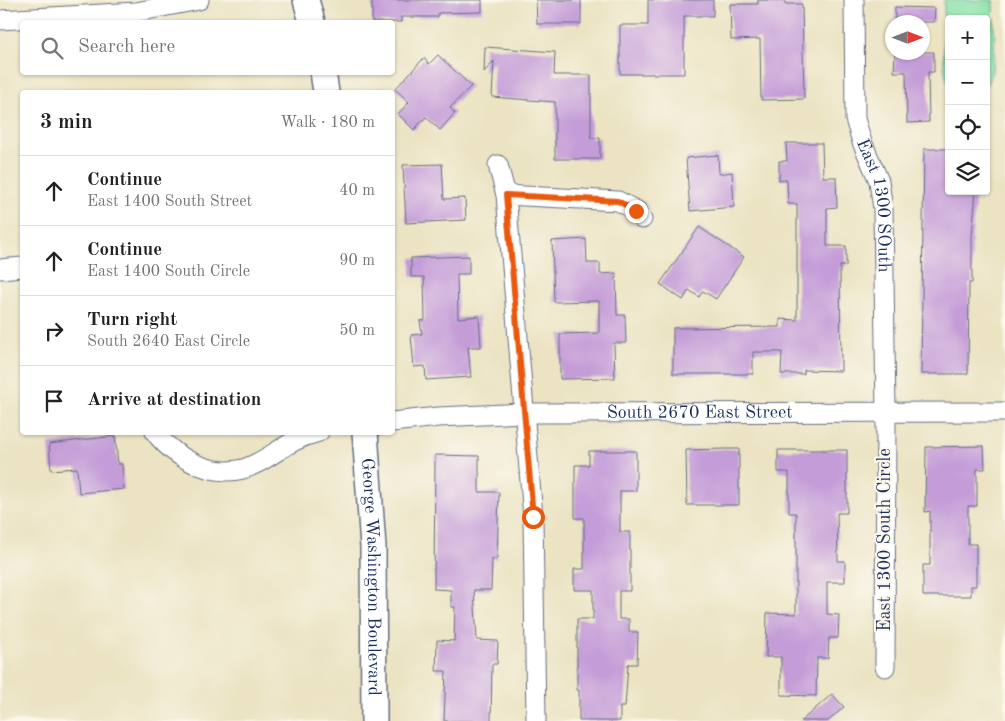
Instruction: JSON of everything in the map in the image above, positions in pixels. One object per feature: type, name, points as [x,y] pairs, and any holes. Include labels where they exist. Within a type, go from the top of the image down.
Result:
[{"type":"main road","points":[[306,0],[311,20]]},
{"type":"main road","points":[[323,75],[326,90]]},
{"type":"main road","name":"George Washington Boulevard","points":[[365,435],[373,547],[374,721]]},
{"type":"street","points":[[0,20],[136,12],[199,0]]},
{"type":"street","name":"East 1300 SOuth","points":[[854,0],[856,119],[862,142],[880,181],[883,209],[886,413]]},
{"type":"street","points":[[498,165],[506,195],[525,413],[536,572],[536,721]]},
{"type":"street","points":[[506,195],[618,201],[636,211],[642,219]]},
{"type":"street","points":[[0,269],[20,267]]},
{"type":"street","name":"South 2670 East Street","points":[[395,422],[438,417],[525,413],[1005,412]]},
{"type":"street","name":"East 1300 South Circle","points":[[885,667],[886,413]]},
{"type":"street","points":[[157,435],[163,443],[191,462],[210,470],[228,472],[246,469],[311,435]]},
{"type":"green space","points":[[944,0],[993,0],[994,57],[990,78],[990,15],[945,15],[945,71]]},
{"type":"building","points":[[372,0],[482,0],[482,12],[438,13],[438,17],[401,17],[401,22],[395,22],[395,20],[372,20]]},
{"type":"building","points":[[536,0],[581,0],[581,24],[537,24]]},
{"type":"building","points":[[648,0],[713,0],[713,16],[684,16],[684,74],[620,74],[620,25],[648,25]]},
{"type":"building","points":[[758,0],[785,0],[785,4],[802,4],[804,99],[761,100],[760,39],[731,40],[730,4],[758,4]]},
{"type":"building","points":[[895,7],[935,8],[934,22],[930,22],[930,15],[895,15]]},
{"type":"building","points":[[485,47],[555,52],[554,75],[591,75],[591,138],[600,138],[600,159],[555,159],[555,102],[492,97],[494,61],[484,72]]},
{"type":"building","points":[[930,52],[934,52],[934,72],[928,72],[929,122],[907,123],[906,72],[894,72],[895,60],[930,60]]},
{"type":"building","points":[[438,55],[471,86],[450,108],[455,113],[440,130],[426,117],[414,130],[398,114],[409,102],[395,89],[424,58],[429,64]]},
{"type":"building","points":[[786,143],[822,143],[823,177],[836,177],[837,207],[827,208],[827,246],[846,246],[846,266],[840,266],[841,371],[804,370],[804,374],[781,374],[782,352],[753,352],[753,374],[673,374],[673,328],[780,327],[780,319],[797,320],[797,204],[788,204],[787,180],[779,180],[779,161],[787,161]]},
{"type":"building","points":[[924,149],[945,149],[945,195],[976,195],[972,236],[972,283],[969,283],[968,374],[921,374]]},
{"type":"building","points":[[718,155],[719,174],[732,172],[734,207],[690,211],[686,158]]},
{"type":"building","points":[[442,164],[444,199],[465,198],[466,220],[406,223],[403,165]]},
{"type":"building","points":[[699,227],[744,257],[716,299],[703,291],[699,297],[689,290],[683,300],[660,284]]},
{"type":"building","points":[[586,239],[587,263],[600,263],[600,274],[616,273],[617,315],[625,315],[626,343],[614,343],[615,378],[560,379],[560,334],[599,333],[599,301],[554,302],[552,241]]},
{"type":"building","points":[[469,256],[469,274],[457,274],[458,318],[479,316],[481,347],[468,347],[471,377],[426,380],[425,366],[414,367],[411,335],[422,334],[420,321],[425,320],[424,277],[411,277],[411,258]]},
{"type":"building","points":[[115,436],[118,464],[122,464],[124,489],[79,493],[77,468],[51,470],[49,444]]},
{"type":"building","points":[[984,446],[985,469],[977,469],[977,506],[968,506],[968,544],[976,544],[976,586],[971,586],[971,596],[923,596],[923,565],[930,565],[930,511],[925,512],[926,447]]},
{"type":"building","points":[[739,449],[739,505],[687,505],[686,450]]},
{"type":"building","points":[[778,450],[847,450],[847,513],[837,513],[838,561],[845,561],[845,582],[827,582],[827,614],[839,615],[838,638],[829,638],[828,658],[817,658],[816,696],[781,695],[781,657],[766,657],[767,613],[796,614],[796,513],[789,513],[789,472],[778,472]]},
{"type":"building","points":[[589,451],[636,451],[636,491],[620,491],[620,532],[630,532],[630,591],[619,591],[619,619],[629,619],[629,632],[638,632],[637,664],[628,664],[625,707],[620,707],[620,721],[579,721],[577,619],[593,619],[593,590],[574,590],[574,569],[584,569],[584,518],[575,518],[575,465],[589,465]]},
{"type":"building","points":[[435,455],[479,456],[479,492],[499,492],[497,559],[492,559],[491,590],[474,590],[477,640],[498,641],[497,664],[492,664],[491,721],[444,721],[446,671],[436,671],[437,640],[454,641],[455,607],[451,607],[451,590],[434,589]]},
{"type":"building","points":[[832,694],[844,707],[828,721],[801,721]]},
{"type":"route","points":[[533,517],[506,195],[618,201],[636,211]]}]
